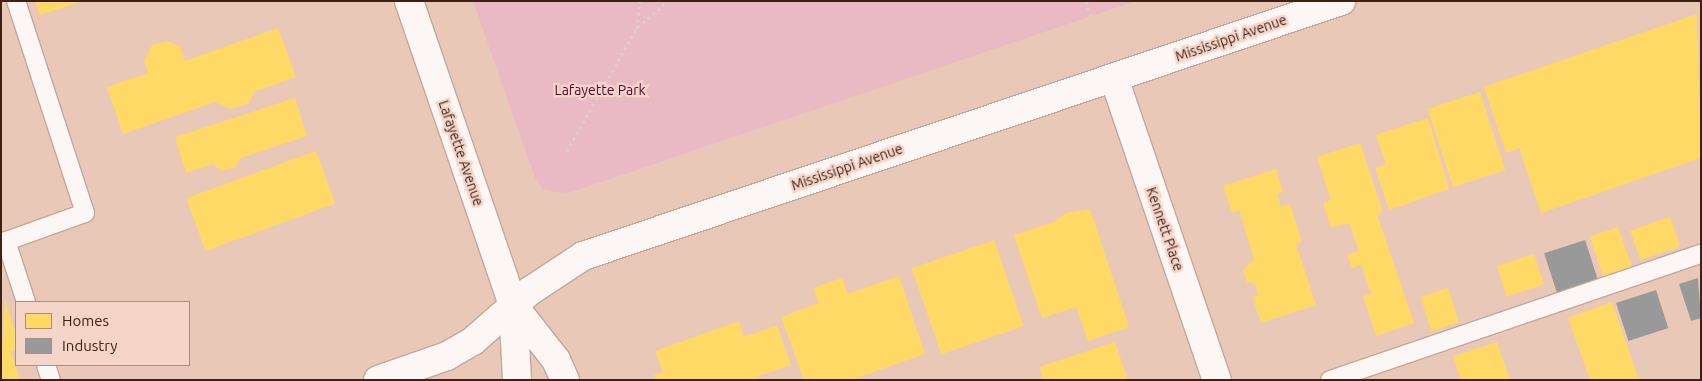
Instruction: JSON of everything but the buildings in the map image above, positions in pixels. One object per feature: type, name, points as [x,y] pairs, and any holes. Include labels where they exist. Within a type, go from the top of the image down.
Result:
[{"type":"street","name":"Lafayette Avenue","points":[[409,1],[513,305],[517,380]]},
{"type":"street","name":"Mississippi Avenue","points":[[378,380],[447,356],[473,341],[513,305],[583,256],[1341,1]]},
{"type":"street","name":"Kennett Place","points":[[1114,78],[1217,380]]},
{"type":"street","name":"Lafayette Avenue","points":[[513,305],[556,360],[565,380]]},
{"type":"lane","points":[[16,1],[84,213],[3,242],[26,301]]},
{"type":"lane","points":[[1330,380],[1701,254]]},
{"type":"lane","points":[[46,366],[51,380]]},
{"type":"path","points":[[637,28],[640,1]]},
{"type":"path","points":[[567,151],[637,28],[668,1]]},
{"type":"path","points":[[1086,1],[1091,16]]},
{"type":"green space","name":"Lafayette Park","points":[[473,1],[1136,1],[565,194],[543,189],[535,178]]}]
